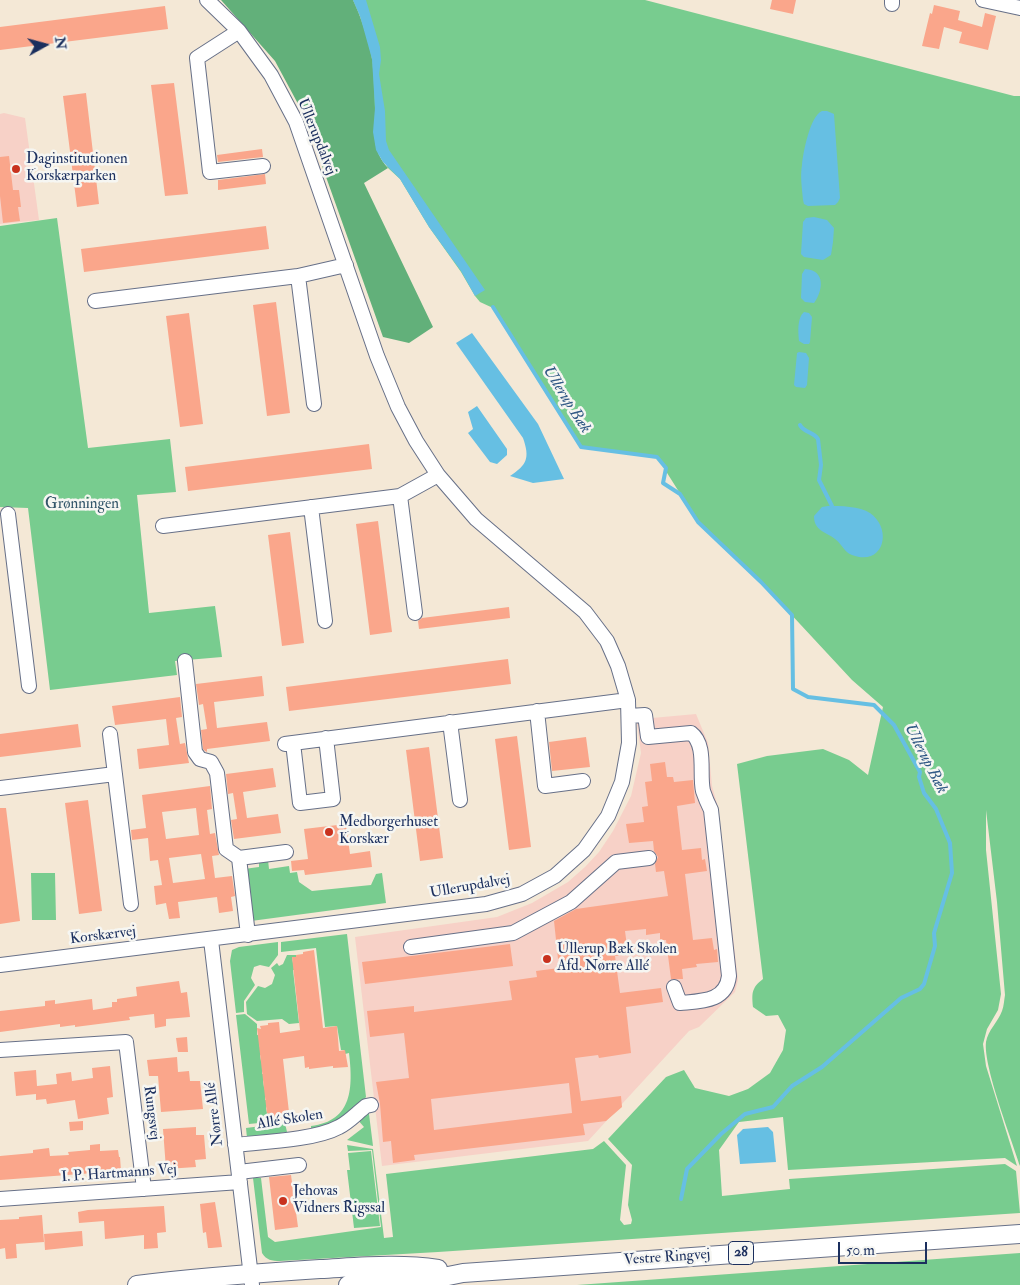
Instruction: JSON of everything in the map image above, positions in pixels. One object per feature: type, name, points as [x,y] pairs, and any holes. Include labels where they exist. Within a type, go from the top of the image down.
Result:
[{"type":"main road","name":"Vestre Ringvej","points":[[348,1285],[438,1278],[463,1273],[1020,1234]]},
{"type":"main road","name":"Vestre Ringvej","points":[[137,1285],[195,1278],[253,1281],[360,1267],[431,1268],[463,1273]]},
{"type":"main road","points":[[220,1285],[253,1281]]},
{"type":"street","name":"Ullerupdalvej","points":[[207,0],[239,31],[271,75],[296,122],[377,356],[398,407],[416,441],[438,475],[476,519],[585,612],[607,641],[618,666],[628,700],[629,716],[629,743],[622,782],[608,816],[584,850],[555,876],[522,894],[486,904],[211,940]]},
{"type":"street","points":[[983,0],[1020,8]]},
{"type":"street","points":[[239,31],[197,58],[210,172],[262,166]]},
{"type":"street","points":[[95,301],[298,276],[346,265]]},
{"type":"street","points":[[298,276],[314,404]]},
{"type":"street","points":[[163,526],[400,496],[438,475]]},
{"type":"street","points":[[400,496],[415,613]]},
{"type":"street","points":[[311,507],[325,620]]},
{"type":"street","points":[[8,514],[6,557],[29,686]]},
{"type":"street","points":[[184,661],[195,752],[200,759],[211,762],[217,773],[226,849],[239,858],[286,852]]},
{"type":"street","points":[[326,738],[333,799],[300,803],[289,743],[326,738],[450,722],[628,700]]},
{"type":"street","points":[[537,712],[545,786],[583,781]]},
{"type":"street","points":[[629,716],[645,715],[648,738],[691,733],[696,737],[699,748],[703,791],[711,810],[729,976],[728,985],[717,996],[709,1000],[680,1003],[674,987]]},
{"type":"street","points":[[450,722],[460,800]]},
{"type":"street","name":"Korskærvej","points":[[110,734],[131,904]]},
{"type":"street","points":[[0,788],[114,774]]},
{"type":"street","points":[[239,858],[248,935]]},
{"type":"street","points":[[412,947],[513,933],[571,902],[616,862],[648,858]]},
{"type":"street","name":"Korskærvej","points":[[0,965],[211,940]]},
{"type":"street","name":"Nørre Allé","points":[[211,940],[253,1281]]},
{"type":"street","name":"Rungsvej","points":[[0,1050],[126,1042],[144,1188]]},
{"type":"street","name":"Allé Skolen","points":[[235,1145],[328,1132],[340,1126],[366,1106],[371,1105]]},
{"type":"street","name":"I. P. Hartmanns Vej","points":[[0,1199],[144,1188],[239,1177],[298,1165]]},
{"type":"shaded area","name":"Daginstitutionen Korskærparken","points":[[4,113],[25,118],[39,220],[0,224],[0,114]]},
{"type":"shaded area","name":"Ullerup Bæk Skolen Afd. Nørre Allé","points":[[696,714],[708,743],[712,786],[718,807],[738,980],[735,992],[699,1027],[689,1031],[588,1141],[382,1166],[355,937],[497,917],[532,903],[568,882],[599,852],[613,831],[631,796],[641,753],[637,723],[652,718]]},
{"type":"green space","points":[[221,0],[353,0],[364,29],[372,59],[376,147],[388,168],[364,183],[433,327],[409,343],[383,337],[304,115],[275,61]]},
{"type":"green space","points":[[353,0],[645,0],[1020,96],[1020,1166],[993,1085],[986,1053],[987,1038],[1002,1011],[1005,995],[997,902],[986,810],[986,850],[1001,994],[998,1010],[987,1029],[983,1044],[986,1066],[1017,1166],[1005,1158],[788,1170],[783,1117],[739,1122],[719,1150],[722,1196],[790,1189],[789,1179],[1005,1164],[1016,1171],[1020,1213],[280,1261],[270,1260],[262,1253],[253,1178],[261,1178],[268,1237],[275,1242],[381,1227],[372,1150],[348,1151],[347,1145],[373,1149],[384,1238],[393,1237],[386,1174],[593,1149],[604,1141],[626,1165],[620,1220],[624,1225],[631,1224],[632,1220],[628,1205],[632,1165],[608,1139],[666,1077],[684,1070],[695,1088],[729,1096],[748,1089],[770,1073],[783,1050],[786,1030],[778,1015],[766,1016],[753,1007],[753,991],[756,985],[763,979],[737,764],[767,756],[823,749],[849,760],[868,775],[883,707],[852,680],[761,582],[698,522],[657,457],[581,447],[493,308],[480,302],[475,296],[400,179],[388,168],[374,142],[372,59],[360,16]]},
{"type":"green space","name":"Grønningen","points":[[57,218],[88,448],[170,439],[176,492],[137,495],[149,613],[215,606],[222,657],[175,661],[177,675],[50,690],[28,508],[0,507],[0,226]]},
{"type":"green space","points":[[259,860],[268,860],[269,869],[289,866],[290,873],[297,872],[299,882],[312,891],[371,885],[376,874],[382,873],[386,903],[251,921],[244,869],[259,867]]},
{"type":"green space","points":[[31,873],[55,873],[56,920],[32,920]]},
{"type":"green space","points":[[347,934],[366,1097],[355,1109],[342,1118],[327,1125],[311,1129],[311,1126],[325,1123],[343,1110],[350,1090],[349,1053],[345,1054],[344,1050],[341,1050],[337,1026],[325,1027],[316,948],[281,952],[281,942]]},
{"type":"green space","points":[[278,942],[278,955],[269,967],[260,965],[254,967],[251,978],[255,985],[244,1001],[244,1012],[236,1013],[230,961],[232,950],[239,947]]},
{"type":"green space","points":[[287,955],[296,955],[296,957],[292,957],[297,970],[293,970],[299,1023],[289,1024],[282,1019],[257,1021],[247,1014],[246,1002],[258,986],[265,988],[272,984],[275,975],[271,968],[277,963],[279,966],[283,964]]},
{"type":"green space","points":[[245,1014],[257,1024],[257,1035],[261,1034],[259,1044],[263,1054],[260,1055],[261,1061],[264,1061],[262,1074],[266,1074],[263,1081],[264,1087],[267,1087],[265,1100],[269,1100],[266,1108],[267,1113],[271,1113],[271,1120],[269,1122],[249,1124],[236,1015]]},
{"type":"green space","points":[[363,1113],[369,1114],[373,1146],[347,1140],[364,1127],[357,1119]]},
{"type":"green space","points":[[285,1123],[287,1132],[247,1138],[246,1128]]},
{"type":"green space","points":[[371,1151],[380,1226],[354,1228],[347,1170],[350,1170],[348,1153]]},
{"type":"green space","points":[[1020,1253],[1020,1285],[577,1285]]},
{"type":"water","points":[[353,0],[366,0],[380,47],[379,74],[385,111],[386,141],[389,150],[485,290],[475,296],[461,271],[429,227],[400,179],[383,162],[376,150],[373,132],[375,108],[372,59],[360,16]]},
{"type":"water","points":[[822,111],[834,114],[840,198],[835,205],[808,206],[804,204],[803,200],[801,169],[811,127],[818,114]]},
{"type":"water","points":[[814,217],[827,220],[834,228],[831,255],[823,260],[804,257],[801,254],[803,222],[806,218]]},
{"type":"water","points":[[805,269],[817,273],[821,282],[819,293],[814,303],[805,302],[801,298],[802,274]]},
{"type":"water","points":[[804,312],[809,313],[812,317],[809,344],[799,341],[799,321]]},
{"type":"water","points":[[472,333],[538,424],[564,479],[533,483],[510,476],[526,460],[525,445],[523,438],[456,343]]},
{"type":"water","points":[[797,353],[806,353],[809,358],[807,385],[805,388],[794,385]]},
{"type":"water","points":[[477,406],[507,449],[507,455],[497,464],[490,462],[468,433],[473,429],[468,412]]},
{"type":"water","points":[[844,506],[870,513],[877,520],[883,536],[882,544],[878,551],[872,556],[852,555],[835,539],[818,528],[814,521],[814,516],[822,507]]},
{"type":"water","points":[[768,1127],[773,1132],[776,1162],[740,1164],[737,1135],[743,1129]]},
{"type":"building","points":[[772,0],[796,0],[793,14],[770,9]]},
{"type":"building","points":[[934,5],[960,11],[958,20],[982,27],[985,13],[996,16],[988,50],[959,43],[962,32],[944,27],[939,49],[922,46],[930,13],[932,14]]},
{"type":"building","points":[[165,6],[168,29],[0,50],[0,27]]},
{"type":"building","points":[[174,83],[188,194],[165,196],[151,85]]},
{"type":"building","points":[[86,93],[99,204],[77,207],[63,96]]},
{"type":"building","points":[[262,149],[263,157],[218,162],[217,155]]},
{"type":"building","points":[[9,156],[13,190],[19,190],[21,207],[18,207],[20,221],[3,223],[0,196],[0,157]]},
{"type":"building","points":[[265,174],[266,184],[218,190],[218,180]]},
{"type":"building","points":[[266,226],[269,249],[84,272],[81,249]]},
{"type":"building","points":[[276,302],[290,413],[267,416],[253,305]]},
{"type":"building","points":[[189,313],[203,424],[180,427],[166,316]]},
{"type":"building","points":[[369,444],[372,469],[188,491],[185,467]]},
{"type":"building","points":[[378,521],[392,632],[370,635],[356,524]]},
{"type":"building","points":[[290,532],[304,643],[282,646],[268,535]]},
{"type":"building","points":[[509,607],[510,618],[419,629],[418,621],[422,618]]},
{"type":"building","points":[[508,659],[511,684],[289,711],[286,687]]},
{"type":"building","points":[[262,676],[264,696],[214,702],[217,728],[267,722],[270,741],[207,749],[207,752],[205,751],[203,749],[201,730],[207,729],[203,704],[199,705],[196,684]]},
{"type":"building","points":[[180,697],[182,717],[176,718],[180,744],[185,743],[189,763],[139,769],[137,749],[169,745],[166,719],[115,725],[112,706]]},
{"type":"building","points":[[78,724],[81,747],[0,757],[0,734]]},
{"type":"building","points":[[517,736],[531,847],[509,850],[495,739]]},
{"type":"building","points":[[586,737],[590,767],[552,771],[549,742]]},
{"type":"building","points":[[429,747],[443,858],[420,861],[406,750]]},
{"type":"building","points":[[665,762],[667,777],[673,777],[674,782],[693,780],[695,803],[677,806],[682,850],[701,848],[702,860],[705,859],[707,871],[685,874],[693,940],[712,938],[714,950],[717,949],[718,962],[696,964],[697,967],[682,969],[683,979],[671,979],[666,940],[660,940],[660,933],[646,935],[646,929],[625,931],[628,954],[615,956],[620,993],[661,988],[663,1002],[626,1007],[631,1053],[599,1058],[598,1055],[575,1058],[581,1101],[621,1096],[622,1107],[606,1121],[583,1124],[585,1135],[414,1155],[415,1160],[393,1163],[391,1141],[383,1142],[376,1082],[409,1078],[404,1033],[370,1037],[367,1011],[414,1006],[414,1012],[512,1000],[509,981],[537,977],[536,971],[559,968],[554,921],[576,909],[668,896],[664,871],[656,872],[655,864],[658,857],[654,851],[653,841],[629,843],[626,824],[644,822],[642,807],[648,806],[645,782],[652,781],[650,764]],"holes":[[[569,1083],[572,1113],[434,1130],[431,1099]]]},
{"type":"building","points":[[273,768],[276,787],[243,792],[247,818],[278,814],[281,833],[234,839],[231,820],[237,819],[233,793],[228,794],[226,774]]},
{"type":"building","points":[[210,786],[212,809],[207,810],[210,834],[215,833],[219,855],[212,856],[215,878],[232,876],[235,896],[231,897],[233,911],[219,913],[217,897],[178,902],[180,918],[169,919],[166,903],[156,905],[154,886],[162,885],[158,860],[150,861],[148,838],[132,840],[131,830],[146,828],[142,795]],"holes":[[[196,808],[199,835],[166,839],[162,812]],[[201,854],[205,879],[173,883],[169,858]]]},
{"type":"building","points":[[88,800],[102,911],[79,914],[65,803]]},
{"type":"building","points":[[0,808],[6,808],[20,921],[0,924]]},
{"type":"building","points":[[346,824],[350,854],[370,851],[372,867],[305,875],[304,870],[292,871],[291,861],[308,859],[304,829]]},
{"type":"building","points":[[510,944],[513,966],[365,984],[362,962]]},
{"type":"building","points":[[314,950],[323,1028],[337,1026],[339,1051],[345,1050],[348,1067],[333,1068],[333,1066],[309,1069],[309,1067],[305,1068],[304,1056],[283,1059],[290,1121],[280,1122],[279,1120],[271,1120],[271,1113],[267,1114],[257,1028],[261,1029],[260,1026],[279,1022],[280,1033],[300,1030],[292,957]]},
{"type":"building","points":[[179,981],[181,993],[187,992],[190,1017],[166,1019],[166,1026],[155,1028],[154,1014],[129,1017],[130,1020],[75,1027],[75,1025],[60,1027],[60,1024],[0,1032],[0,1011],[45,1006],[45,1001],[55,1000],[55,1004],[92,999],[93,1010],[112,1007],[112,1002],[117,1002],[117,999],[137,996],[136,987]]},
{"type":"building","points":[[187,1037],[188,1052],[178,1052],[176,1038]]},
{"type":"building","points":[[177,1057],[178,1072],[189,1071],[190,1081],[200,1081],[203,1109],[161,1112],[158,1076],[149,1076],[147,1060]]},
{"type":"building","points":[[110,1066],[113,1097],[107,1098],[109,1114],[78,1119],[75,1100],[47,1104],[46,1099],[36,1100],[36,1094],[16,1096],[14,1072],[36,1070],[37,1086],[57,1084],[56,1074],[71,1072],[72,1081],[93,1078],[92,1068]]},
{"type":"building","points":[[83,1121],[83,1130],[70,1131],[69,1122]]},
{"type":"building","points":[[196,1127],[196,1135],[204,1135],[206,1159],[195,1160],[196,1167],[166,1169],[163,1129]]},
{"type":"building","points":[[100,1144],[100,1151],[118,1150],[121,1171],[0,1180],[0,1156],[33,1153],[33,1150],[49,1148],[50,1156],[69,1155],[68,1152],[90,1150],[90,1145]]},
{"type":"building","name":"Jehovas Vidners Rigssal","points":[[291,1175],[298,1227],[275,1230],[269,1177]]},
{"type":"building","points":[[215,1202],[222,1247],[208,1248],[206,1232],[203,1233],[200,1204]]},
{"type":"building","points":[[164,1206],[166,1232],[157,1233],[158,1248],[144,1249],[144,1235],[105,1239],[104,1221],[79,1223],[78,1212],[88,1210]]},
{"type":"building","points":[[42,1215],[44,1242],[16,1244],[17,1258],[6,1259],[5,1248],[0,1249],[0,1220]]},
{"type":"building","points":[[82,1231],[83,1246],[45,1250],[44,1234]]},
{"type":"waterway","name":"Ullerup Bæk","points":[[493,307],[581,447],[657,457],[666,468],[663,483],[680,494],[698,522],[761,582],[792,615],[793,689],[808,697],[874,705],[894,725],[920,772],[919,777],[924,793],[936,809],[950,843],[952,873],[934,933],[935,946],[924,984],[920,989],[901,998],[822,1067],[792,1086],[773,1107],[745,1114],[721,1134],[687,1169],[681,1199]]},
{"type":"waterway","points":[[800,425],[818,439],[821,465],[819,480],[832,506]]},
{"type":"place","name":"Daginstitutionen Korskærparken","points":[[16,169]]},
{"type":"place","name":"Medborgerhuset Korskær","points":[[329,832]]},
{"type":"place","name":"Ullerup Bæk Skolen Afd. Nørre Allé","points":[[547,959]]},
{"type":"place","name":"Jehovas Vidners Rigssal","points":[[283,1201]]}]
